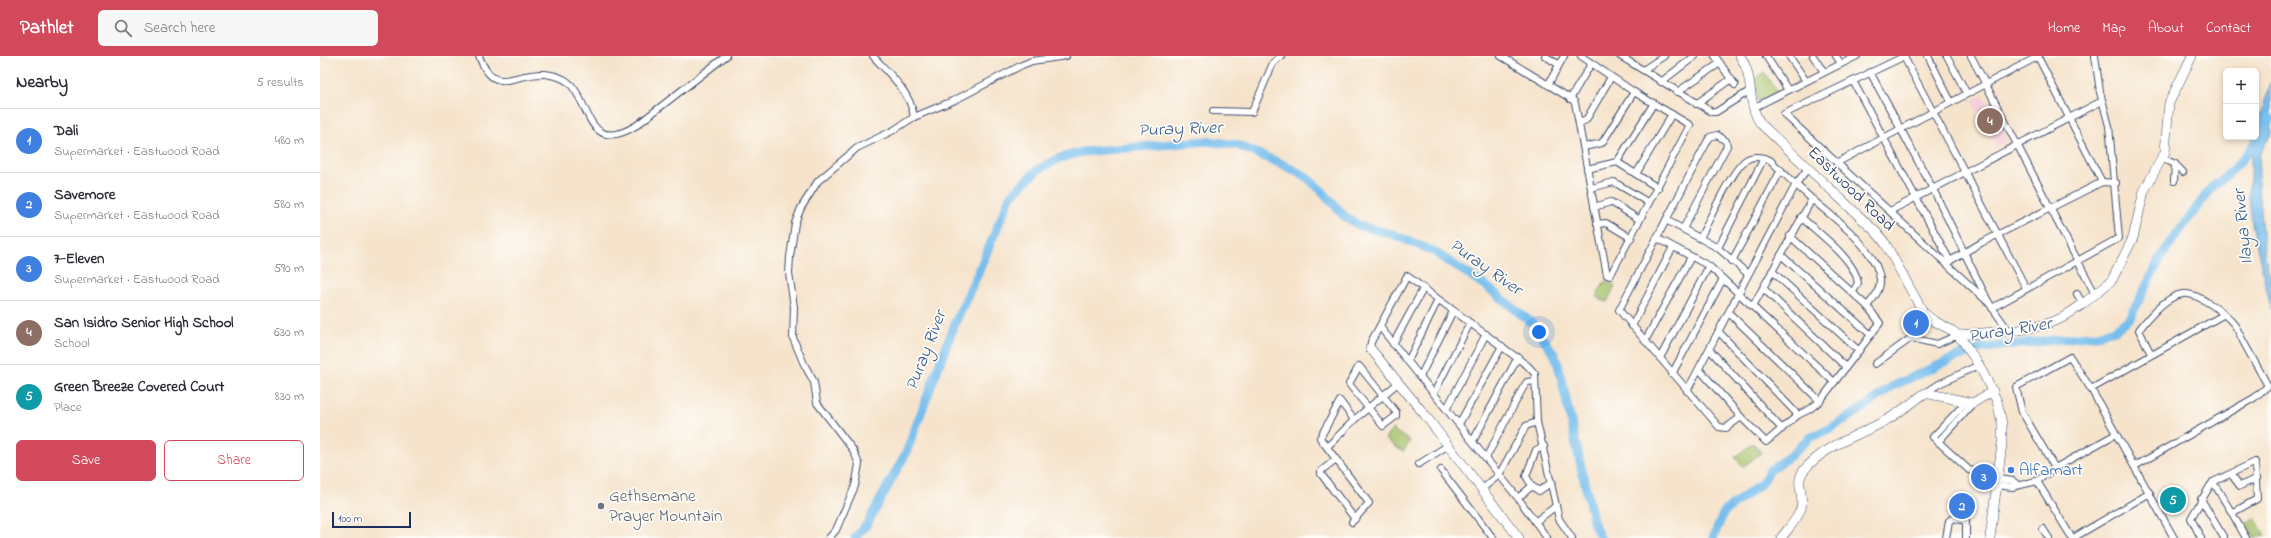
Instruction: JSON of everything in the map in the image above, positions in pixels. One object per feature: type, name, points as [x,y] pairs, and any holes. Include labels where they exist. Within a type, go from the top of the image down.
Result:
[{"type":"street","points":[[479,56],[485,71],[492,78],[511,80],[525,75],[544,74],[558,77],[568,82],[592,124],[599,130],[615,134],[627,131],[637,125],[726,56]]},
{"type":"street","points":[[873,56],[906,92],[910,100],[914,117]]},
{"type":"street","points":[[829,538],[836,530],[855,486],[859,464],[853,450],[817,403],[814,382],[804,364],[793,338],[794,307],[789,273],[792,238],[795,222],[808,194],[829,170],[856,148],[894,130],[914,117],[955,100],[1027,63],[1066,56]]},
{"type":"street","points":[[1213,111],[1248,114],[1254,111],[1273,63],[1281,56]]},
{"type":"street","points":[[1500,56],[1575,103],[1592,188],[1597,224],[1608,276],[1611,276],[1690,127],[1689,123],[1634,92],[1581,56]]},
{"type":"street","points":[[1545,56],[1558,64]]},
{"type":"street","points":[[1548,85],[1558,64],[1564,56]]},
{"type":"street","points":[[1643,70],[1664,56]]},
{"type":"street","points":[[1661,82],[1695,56]]},
{"type":"street","points":[[1715,56],[1735,85]]},
{"type":"street","name":"Eastwood Road","points":[[1740,56],[1747,66],[1753,108],[1757,119],[1769,134],[1808,168],[1876,232],[1885,243],[1923,312],[1934,321],[1960,337],[1979,364],[1994,391],[2000,411],[2003,433],[1990,538]]},
{"type":"street","points":[[1766,56],[1788,90]]},
{"type":"street","points":[[1789,56],[1806,81]]},
{"type":"street","points":[[1813,56],[1824,72]]},
{"type":"street","points":[[1836,56],[1841,64]]},
{"type":"street","points":[[1753,108],[1857,56]]},
{"type":"street","points":[[2008,330],[1990,306],[1948,262],[1784,114],[1905,56],[2026,288]]},
{"type":"street","points":[[1928,56],[1951,102]]},
{"type":"street","points":[[1947,56],[1967,94]]},
{"type":"street","points":[[1971,56],[2016,145],[2079,261],[2095,294]]},
{"type":"street","points":[[1838,162],[2038,56],[2102,182]]},
{"type":"street","points":[[1990,306],[2079,261],[2120,238],[2116,183],[2109,126],[2102,101],[2095,56]]},
{"type":"street","points":[[1875,364],[1911,338],[1937,344],[1960,337],[2044,325],[2062,318],[2083,304],[2112,280],[2133,238],[2144,191],[2162,158],[2167,141],[2169,103],[2192,56]]},
{"type":"street","points":[[1625,57],[1696,104],[1716,112],[1751,90]]},
{"type":"street","points":[[1677,92],[1720,63]]},
{"type":"street","points":[[1570,99],[1591,64]]},
{"type":"street","points":[[1870,72],[1932,189],[1990,306]]},
{"type":"street","points":[[1580,123],[1586,120],[1611,77]]},
{"type":"street","points":[[1696,104],[1730,79]]},
{"type":"street","points":[[1853,81],[1916,197],[1948,262]]},
{"type":"street","points":[[1584,147],[1602,143],[1634,92]]},
{"type":"street","points":[[1890,211],[2102,101]]},
{"type":"street","points":[[1587,169],[1617,162],[1654,103]]},
{"type":"street","points":[[1636,174],[1672,114]]},
{"type":"street","points":[[1683,230],[1728,146],[1721,137],[1716,135],[1710,137],[1619,310],[1719,428],[1726,428],[1741,417]]},
{"type":"street","points":[[1700,238],[1739,165],[1751,158],[1764,158],[1781,170],[1843,225],[1872,259],[1880,279],[1880,286],[1876,295],[1867,306]]},
{"type":"street","points":[[1718,248],[1764,158]]},
{"type":"street","points":[[2162,158],[2175,164],[2183,172]]},
{"type":"street","points":[[1617,162],[1658,188]]},
{"type":"street","points":[[2174,181],[2175,164]]},
{"type":"street","points":[[1687,392],[1796,184],[1808,168]]},
{"type":"street","points":[[1732,261],[1781,170]]},
{"type":"street","points":[[1592,188],[1614,182],[1650,203]]},
{"type":"street","points":[[1948,262],[1999,234],[2102,182],[2116,183]]},
{"type":"street","points":[[1753,306],[1781,256],[1790,236],[1812,199]]},
{"type":"street","points":[[1594,207],[1611,202],[1640,220]]},
{"type":"street","points":[[1801,217],[1840,254],[1854,270],[1858,283],[1853,292]]},
{"type":"street","points":[[1666,220],[1718,248],[1748,274]]},
{"type":"street","points":[[1597,224],[1606,223],[1631,238]]},
{"type":"street","points":[[1699,369],[1741,417],[1766,442],[1798,415],[1810,409],[1820,401],[1880,323],[1867,306],[1853,292],[1790,236]]},
{"type":"street","points":[[1657,238],[1709,266],[1834,382]]},
{"type":"street","points":[[1632,326],[1673,247]]},
{"type":"street","points":[[1781,256],[1871,335]]},
{"type":"street","points":[[1645,341],[1691,257]]},
{"type":"street","points":[[1660,358],[1709,266]]},
{"type":"street","points":[[1772,271],[1859,351]]},
{"type":"street","points":[[1519,538],[1370,348],[1371,342],[1407,276],[1518,358],[1535,374],[1537,422],[1552,482],[1559,522],[1572,538]]},
{"type":"street","points":[[1672,374],[1723,279]]},
{"type":"street","points":[[1763,288],[1846,367]]},
{"type":"street","points":[[1394,344],[1423,289]]},
{"type":"street","points":[[2077,294],[2083,304]]},
{"type":"street","points":[[2135,466],[2267,389],[2268,386],[2233,322],[2210,304],[2198,298],[2184,294],[2177,296],[2156,309],[2139,330],[2151,354]]},
{"type":"street","points":[[1408,361],[1438,300]]},
{"type":"street","points":[[1420,377],[1453,311]]},
{"type":"street","points":[[1729,313],[1820,401]]},
{"type":"street","points":[[2091,389],[2223,315]]},
{"type":"street","points":[[1434,393],[1470,323]]},
{"type":"street","points":[[1380,327],[1460,424],[1518,498],[1547,538]]},
{"type":"street","points":[[1719,332],[1798,415]]},
{"type":"street","points":[[1446,408],[1486,334]]},
{"type":"street","points":[[1460,424],[1502,346]]},
{"type":"street","points":[[1710,350],[1782,429]]},
{"type":"street","points":[[2055,468],[2022,412],[2016,386],[2068,357],[2073,359],[2091,389],[2174,538]]},
{"type":"street","points":[[1473,441],[1518,358]]},
{"type":"street","points":[[1781,538],[1798,516],[1802,506],[1799,483],[1804,470],[1821,456],[1886,420],[1939,384],[1979,364]]},
{"type":"street","points":[[1359,366],[1383,396],[1396,412],[1396,416],[1382,426],[1349,384],[1359,366]]},
{"type":"street","points":[[1486,458],[1523,388],[1527,382],[1535,381]]},
{"type":"street","points":[[1327,448],[1354,420],[1398,383]]},
{"type":"street","points":[[1994,391],[1969,402],[1933,437],[1969,470],[2012,487],[2037,481],[2055,468],[2116,434]]},
{"type":"street","points":[[1925,393],[1969,402]]},
{"type":"street","points":[[1336,459],[1321,471],[1321,474],[1354,521],[1369,503],[1336,459],[1327,448],[1320,438],[1340,401],[1354,420]]},
{"type":"street","points":[[1482,489],[1499,475],[1523,429],[1528,424],[1537,422]]},
{"type":"street","points":[[1419,464],[1447,446]]},
{"type":"street","points":[[1544,446],[1536,450],[1526,472],[1532,486],[1539,491],[1552,482]]},
{"type":"street","points":[[2201,538],[2191,518],[2201,499],[2213,482],[2256,462],[2257,499],[2232,513]]},
{"type":"street","points":[[1441,470],[1494,538]]},
{"type":"street","points":[[2231,474],[2240,486],[2257,478]]},
{"type":"street","points":[[2037,481],[2072,538],[2150,493]]},
{"type":"street","points":[[2213,482],[2246,538]]},
{"type":"street","points":[[1518,498],[1532,486]]},
{"type":"street","points":[[2201,499],[2224,538]]},
{"type":"street","points":[[1535,522],[1556,506]]},
{"type":"street","points":[[1946,538],[1949,521],[1953,518],[1966,521],[1966,538]]},
{"type":"street","points":[[2044,529],[2049,538]]},
{"type":"shaded area","points":[[1983,95],[2008,141],[1997,146],[1972,101]]},
{"type":"green space","points":[[1764,72],[1777,92],[1758,102],[1754,79]]},
{"type":"green space","points":[[1605,281],[1615,286],[1607,302],[1596,297]]},
{"type":"green space","points":[[1392,429],[1410,441],[1403,452],[1385,439]]},
{"type":"green space","points":[[1753,443],[1761,453],[1743,467],[1735,457]]},
{"type":"green space","points":[[2255,518],[2266,536],[2254,538],[2245,524]]},
{"type":"water","points":[[2271,83],[2271,134],[2260,153],[2258,187],[2264,252],[2271,281],[2271,310],[2252,224],[2249,196],[2252,141],[2259,140],[2259,119]]},
{"type":"waterway","name":"Puray River","points":[[1713,538],[1724,512],[1762,483],[1770,470],[1790,456],[1809,438],[1831,428],[1862,409],[1893,386],[1954,358],[1983,348],[2097,335],[2115,330],[2130,318],[2162,255],[2211,188],[2237,166],[2271,119]]},
{"type":"waterway","name":"Puray River","points":[[855,538],[867,524],[906,453],[955,323],[1010,197],[1037,170],[1060,158],[1082,152],[1207,141],[1237,145],[1284,165],[1305,176],[1322,191],[1344,216],[1360,226],[1392,234],[1433,251],[1486,286],[1533,324],[1554,354],[1558,364],[1594,524],[1600,538]]},
{"type":"place","name":"San Isidro Senior High School","points":[[1990,121]]},
{"type":"place","name":"Dali","points":[[1916,323]]},
{"type":"place","name":"Alfamart","points":[[2011,470]]},
{"type":"place","name":"7-Eleven","points":[[1984,477]]},
{"type":"place","name":"Green Breeze Covered Court","points":[[2173,500]]},
{"type":"place","name":"Gethsemane Prayer Mountain","points":[[601,506]]},
{"type":"place","name":"Savemore","points":[[1962,506]]},
{"type":"water label","name":"Ilaya River","points":[[2244,227]]}]
